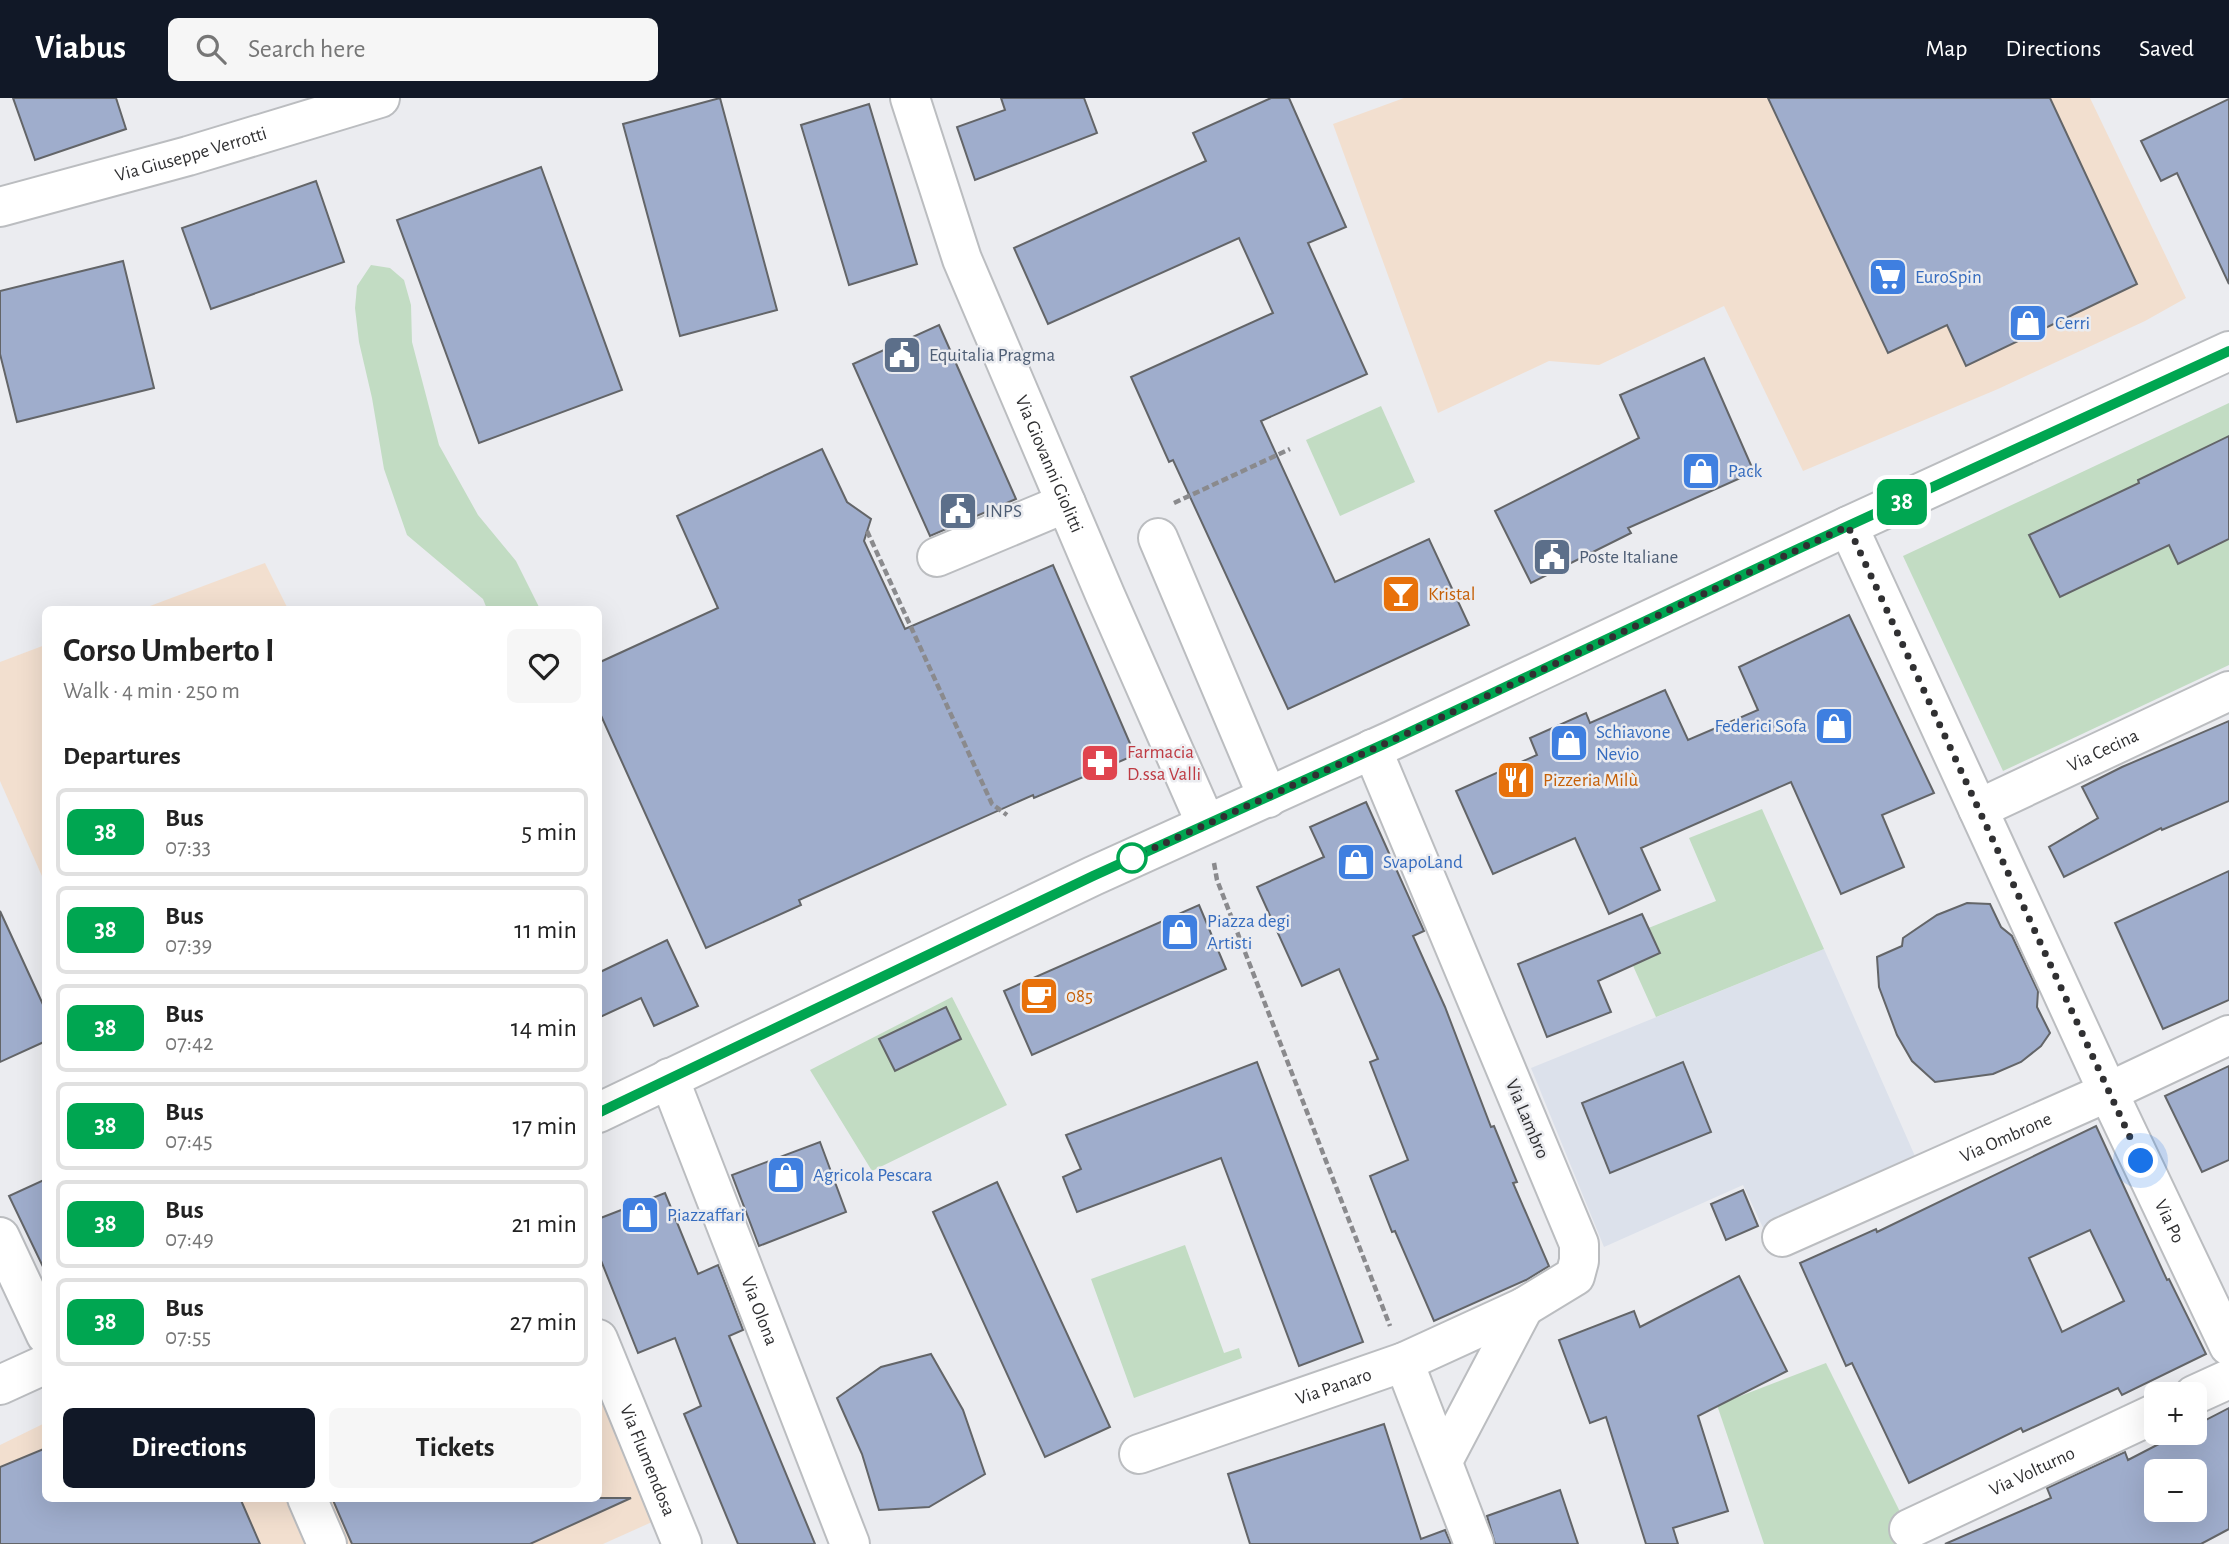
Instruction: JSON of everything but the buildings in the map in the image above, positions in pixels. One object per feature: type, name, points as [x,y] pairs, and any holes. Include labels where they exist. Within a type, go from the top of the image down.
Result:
[{"type":"street","name":"Via Giuseppe Verrotti","points":[[0,207],[188,156],[380,98]]},
{"type":"street","name":"Via Giovanni Giolitti","points":[[910,98],[962,259],[1206,824]]},
{"type":"street","points":[[602,1111],[1206,824],[1268,798],[2229,351]]},
{"type":"street","points":[[937,557],[1066,503]]},
{"type":"street","name":"Via Po","points":[[1848,526],[2108,1092],[2229,1346]]},
{"type":"street","points":[[1158,538],[1268,798]]},
{"type":"street","name":"Via Cecina","points":[[1978,809],[2229,691]]},
{"type":"street","name":"Via Lambro","points":[[1371,749],[1579,1244],[1576,1276],[1524,1307]]},
{"type":"street","name":"Via Ombrone","points":[[1782,1237],[2108,1092],[2229,1035]]},
{"type":"street","name":"Via Olona","points":[[669,1079],[850,1544]]},
{"type":"street","points":[[0,1237],[42,1326]]},
{"type":"street","points":[[1443,1461],[1524,1307]]},
{"type":"street","name":"Via Panaro","points":[[1139,1454],[1404,1362],[1524,1307]]},
{"type":"street","name":"Via Flumendosa","points":[[602,1349],[682,1544]]},
{"type":"street","points":[[1404,1362],[1475,1544]]},
{"type":"street","points":[[0,1385],[42,1366]]},
{"type":"street","points":[[2207,1389],[2229,1379]]},
{"type":"street","name":"Via Volturno","points":[[1909,1529],[2144,1419]]},
{"type":"street","points":[[309,1502],[327,1544]]},
{"type":"path","points":[[1173,504],[1290,449]]},
{"type":"path","points":[[867,531],[992,804],[1007,815]]},
{"type":"path","points":[[1206,824],[1217,880],[1404,1362]]},
{"type":"shaded area","points":[[1404,98],[2090,98],[2186,298],[2145,321],[1998,389],[1803,471],[1724,306],[1599,365],[1549,361],[1438,413],[1333,124]]},
{"type":"shaded area","points":[[265,563],[286,606],[150,606]]},
{"type":"shaded area","points":[[42,646],[42,876],[0,781],[0,662]]},
{"type":"shaded area","points":[[1824,949],[1918,1163],[1765,1232],[1743,1185],[1604,1247],[1531,1068]]},
{"type":"shaded area","points":[[602,1398],[652,1522],[603,1544],[0,1544],[0,1445],[42,1424],[42,1502],[602,1502]]},
{"type":"green space","points":[[371,265],[390,268],[404,280],[411,305],[412,342],[439,445],[478,515],[516,561],[538,606],[486,606],[483,599],[407,535],[384,469],[359,342],[355,308],[357,286]]},
{"type":"green space","points":[[2229,403],[2229,665],[2003,771],[1903,556]]},
{"type":"green space","points":[[1381,406],[1415,482],[1340,516],[1306,440]]},
{"type":"green space","points":[[1762,809],[1824,949],[1656,1017],[1621,939],[1716,901],[1689,838]]},
{"type":"green space","points":[[952,997],[1007,1105],[872,1171],[810,1070]],"holes":[[[945,1007],[961,1039],[895,1071]]]},
{"type":"green space","points":[[1185,1245],[1224,1353],[1239,1348],[1242,1358],[1134,1398],[1091,1279]]},
{"type":"green space","points":[[1826,1363],[1916,1544],[1764,1544],[1717,1405]]},
{"type":"bus line","name":"38","points":[[602,1111],[1093,876],[1268,798],[1800,548],[2229,351]]},
{"type":"place","name":"EuroSpin","points":[[1888,277]]},
{"type":"place","name":"Cerri","points":[[2028,323]]},
{"type":"place","name":"Equitalia Pragma","points":[[902,355]]},
{"type":"place","name":"Pack","points":[[1701,471]]},
{"type":"place","name":"INPS","points":[[958,511]]},
{"type":"place","name":"Poste Italiane","points":[[1552,557]]},
{"type":"place","name":"Kristal","points":[[1401,594]]},
{"type":"place","name":"Federici Sofa","points":[[1834,726]]},
{"type":"place","name":"Schiavone Nevio","points":[[1569,743]]},
{"type":"place","name":"Farmacia D.ssa Valli","points":[[1100,763]]},
{"type":"place","name":"Pizzeria Milù","points":[[1516,780]]},
{"type":"place","name":"SvapoLand","points":[[1356,862]]},
{"type":"place","name":"Piazza degi Artisti","points":[[1180,932]]},
{"type":"place","name":"085","points":[[1039,996]]},
{"type":"place","name":"Agricola Pescara","points":[[786,1175]]},
{"type":"place","name":"Piazzaffari","points":[[640,1215]]},
{"type":"route","points":[[1132,858],[1268,798],[1848,526],[2141,1161]]}]
